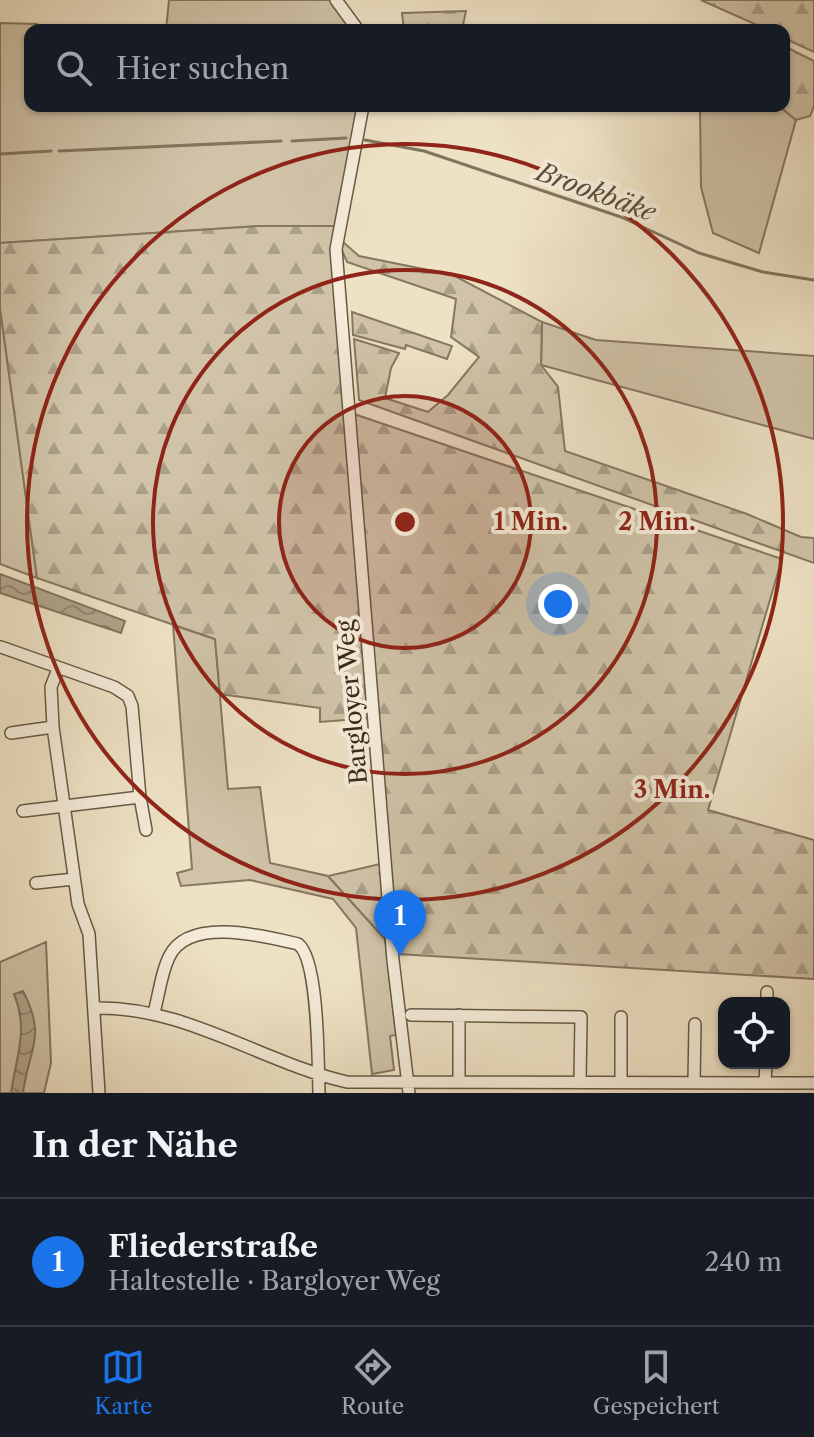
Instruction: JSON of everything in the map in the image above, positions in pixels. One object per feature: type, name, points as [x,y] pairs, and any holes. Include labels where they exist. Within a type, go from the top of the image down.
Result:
[{"type":"street","points":[[336,0],[354,24]]},
{"type":"street","name":"Bargloyer Weg","points":[[362,112],[336,249],[393,960],[408,1087]]},
{"type":"street","points":[[1,647],[128,696],[146,830]]},
{"type":"street","points":[[58,669],[51,687],[53,727],[74,879],[89,934],[90,990],[95,1008],[99,1093]]},
{"type":"street","points":[[11,733],[53,727]]},
{"type":"street","points":[[23,811],[140,797]]},
{"type":"street","points":[[36,883],[74,879]]},
{"type":"street","points":[[154,1012],[170,954],[190,937],[257,934],[298,944],[308,957],[319,1093]]},
{"type":"street","points":[[95,1008],[154,1012],[318,1075],[347,1082],[408,1087],[459,1080],[814,1083]]},
{"type":"street","points":[[411,1015],[581,1017],[580,1081]]},
{"type":"street","points":[[459,1015],[459,1080]]},
{"type":"street","points":[[621,1017],[621,1081]]},
{"type":"street","points":[[694,1082],[695,1024]]},
{"type":"street","points":[[765,1082],[766,1069]]},
{"type":"green space","points":[[169,0],[331,0],[348,24],[167,24]]},
{"type":"green space","points":[[701,0],[814,0],[814,52],[790,41],[790,24],[755,24]]},
{"type":"green space","points":[[466,11],[463,24],[403,24],[402,13]]},
{"type":"green space","points":[[0,23],[37,24],[24,24],[24,112],[357,112],[335,226],[259,226],[0,243]]},
{"type":"green space","points":[[790,49],[814,61],[814,106],[810,116],[796,120],[786,112],[790,112]]},
{"type":"green space","points":[[700,112],[786,112],[796,120],[759,253],[713,233],[701,187]]},
{"type":"green space","points":[[259,226],[335,226],[370,718],[320,722],[320,708],[220,694],[215,639],[37,578],[0,308],[0,243]]},
{"type":"green space","points":[[343,242],[359,256],[453,275],[542,322],[541,365],[558,387],[565,451],[747,514],[801,537],[814,538],[814,563],[359,400],[354,339],[399,353],[391,368],[385,398],[428,412],[448,395],[479,357],[451,337],[456,299],[347,262],[341,248]]},
{"type":"green space","points":[[0,308],[37,578],[0,564]]},
{"type":"green space","points":[[352,312],[452,346],[447,359],[406,345],[405,349],[353,335]]},
{"type":"green space","points":[[542,322],[596,340],[814,356],[814,439],[541,365]]},
{"type":"green space","points":[[354,414],[782,559],[708,810],[814,840],[814,979],[398,954]]},
{"type":"green space","points":[[173,625],[215,639],[228,789],[260,787],[270,863],[328,876],[385,939],[396,1035],[390,1036],[394,1070],[372,1074],[356,928],[333,899],[250,880],[181,886],[177,873],[192,869]]},
{"type":"green space","points":[[380,864],[385,939],[328,876]]},
{"type":"green space","points":[[46,942],[51,1063],[44,1093],[0,1093],[0,962]]},
{"type":"water","points":[[0,574],[125,621],[121,633],[0,593]]},
{"type":"water","points":[[23,991],[34,1020],[34,1042],[23,1093],[11,1093],[21,1032],[14,994]]},
{"type":"waterway","name":"Brookbäke","points":[[292,141],[346,138]]},
{"type":"waterway","name":"Brookbäke","points":[[365,140],[424,151],[621,217],[699,253],[763,272],[814,280]]},
{"type":"waterway","name":"Brookbäke","points":[[59,151],[281,141]]},
{"type":"waterway","name":"Brookbäke","points":[[0,154],[51,151]]},
{"type":"place","name":"Fliederstraße","points":[[400,956]]}]
